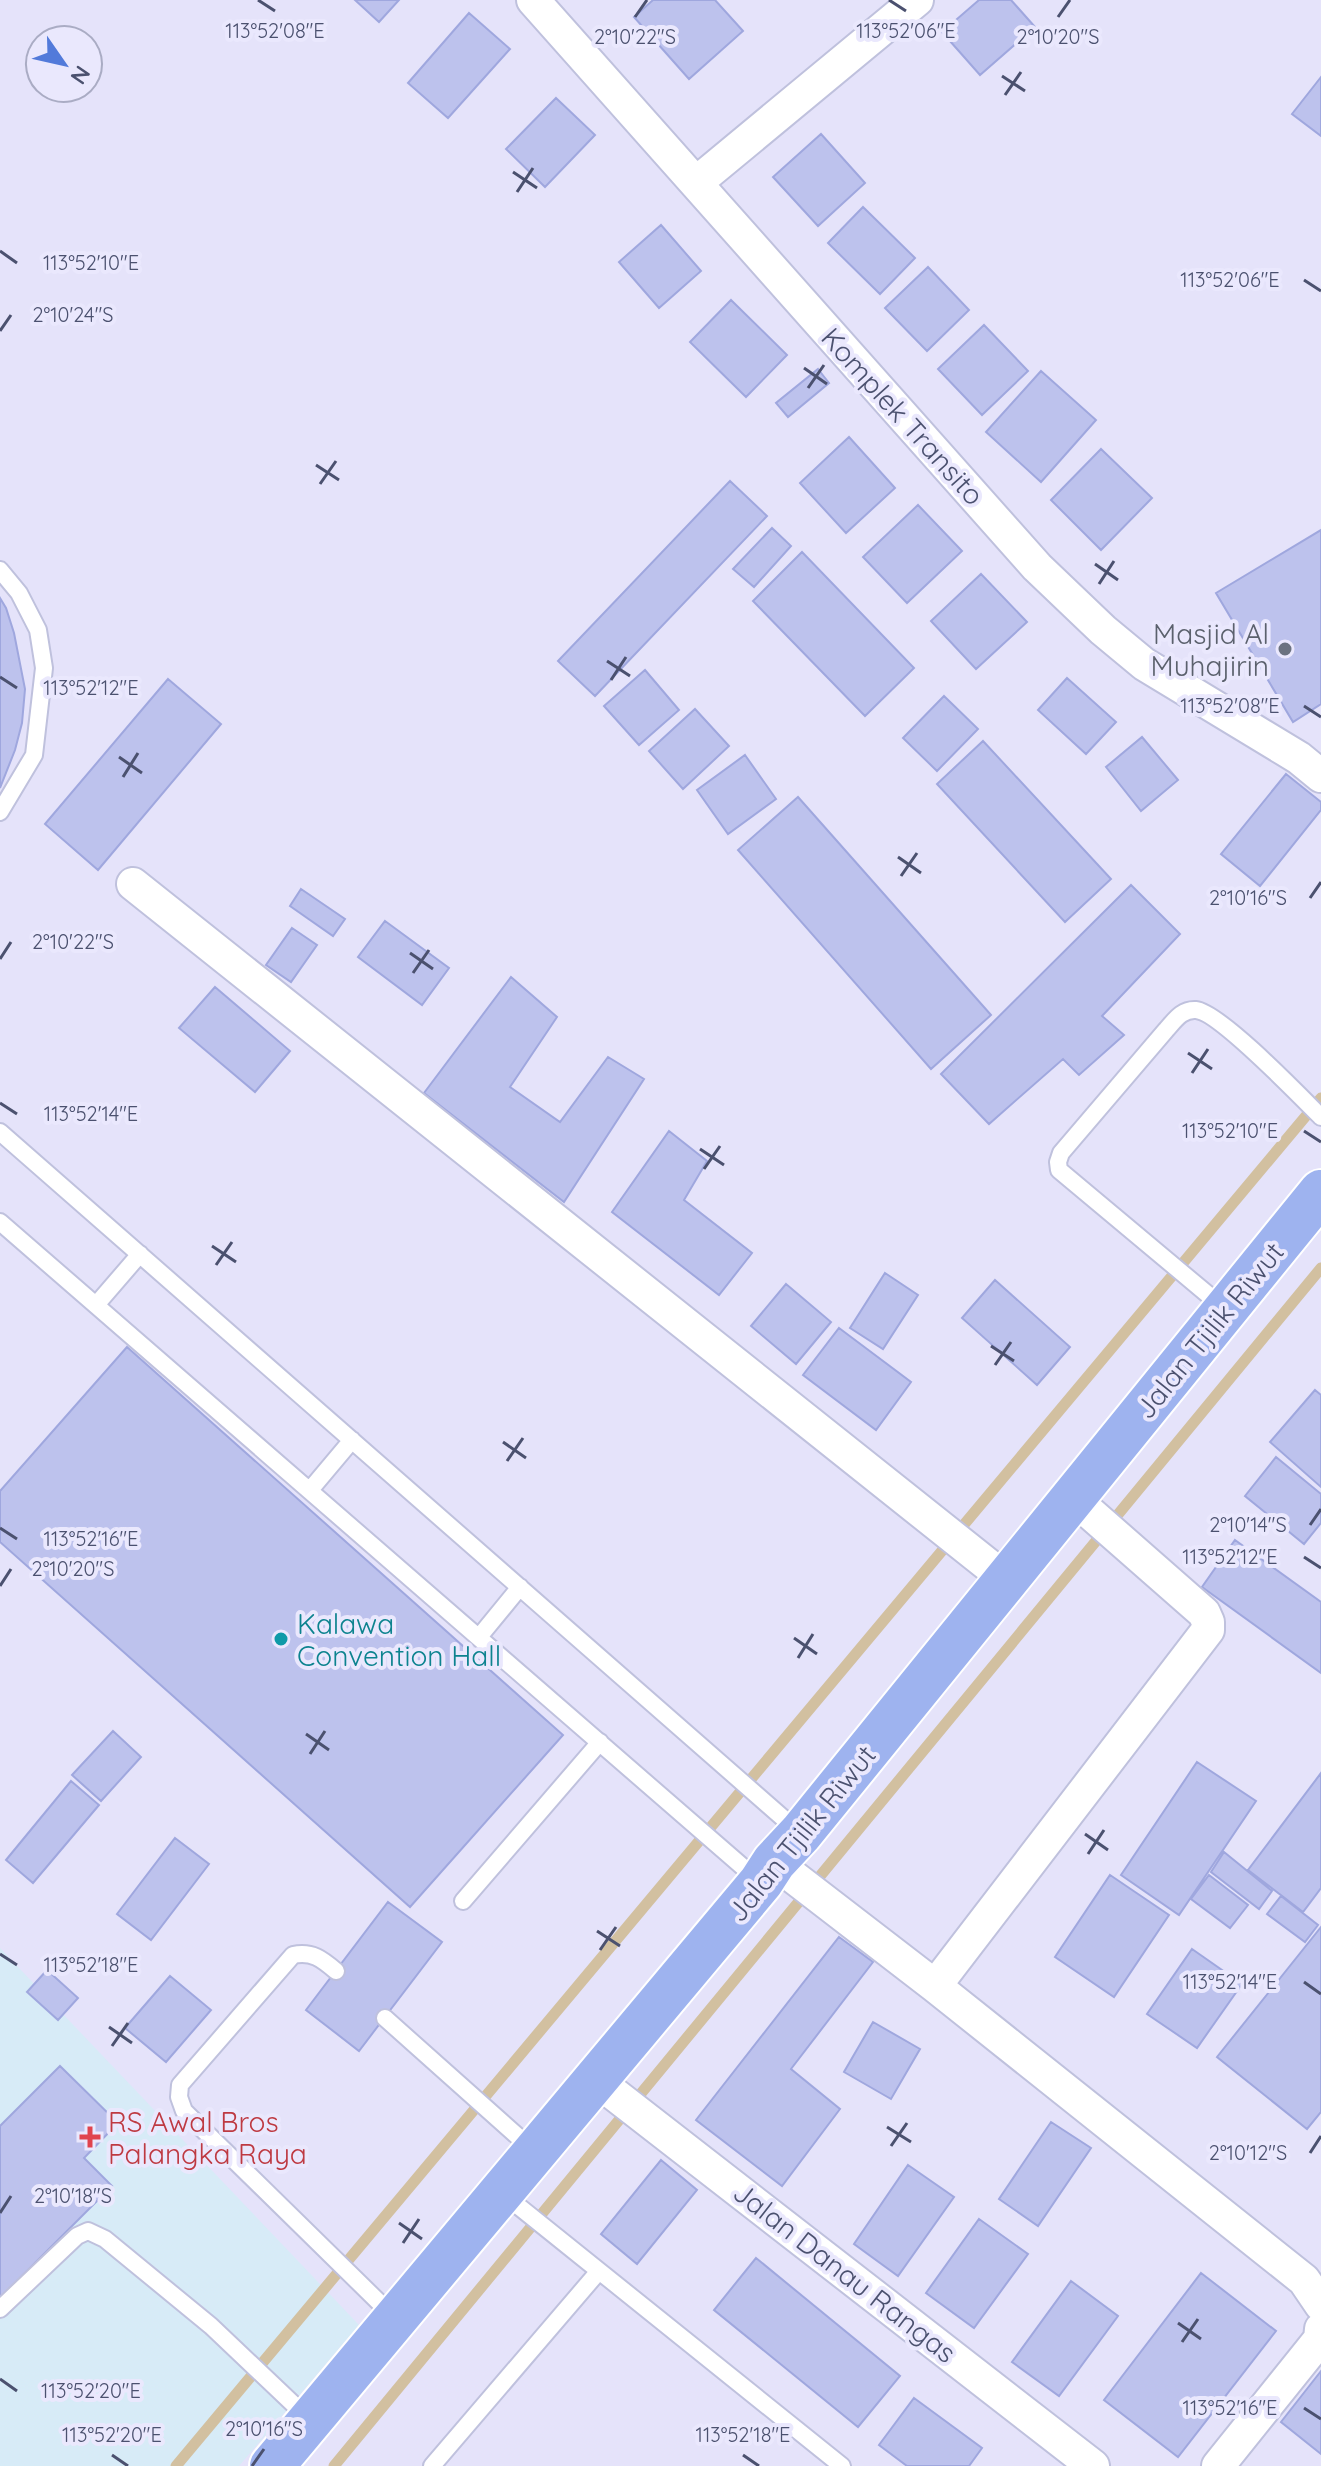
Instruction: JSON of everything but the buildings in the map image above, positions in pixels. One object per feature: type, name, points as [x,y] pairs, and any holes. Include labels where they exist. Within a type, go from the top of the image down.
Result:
[{"type":"highway","name":"Jalan Tjilik Riwut","points":[[272,2466],[778,1859],[1321,1192]]},
{"type":"street","name":"Komplek Transito","points":[[533,0],[1037,567],[1144,664],[1299,758],[1321,776]]},
{"type":"street","points":[[696,183],[917,0]]},
{"type":"street","points":[[133,884],[1007,1580]]},
{"type":"street","points":[[935,1986],[1208,1630],[1204,1613],[1194,1603],[1073,1498]]},
{"type":"street","points":[[778,1859],[1304,2280],[1321,2305]]},
{"type":"street","name":"Jalan Danau Rangas","points":[[596,2080],[1093,2466]]},
{"type":"street","points":[[1218,2466],[1320,2339],[1321,2329]]},
{"type":"lane","points":[[0,570],[19,593],[38,630],[44,668],[34,755],[0,812]]},
{"type":"lane","points":[[1225,1309],[1059,1170],[1061,1153],[1183,1012],[1199,1010],[1219,1021],[1321,1117]]},
{"type":"lane","points":[[0,1132],[520,1587],[778,1859]]},
{"type":"lane","points":[[0,1222],[600,1742],[778,1859]]},
{"type":"lane","points":[[96,1305],[140,1254]]},
{"type":"lane","points":[[310,1490],[352,1440]]},
{"type":"lane","points":[[479,1637],[520,1587]]},
{"type":"lane","points":[[463,1901],[600,1742]]},
{"type":"lane","points":[[336,1971],[321,1958],[305,1952],[293,1955],[180,2085],[179,2097],[184,2111],[395,2318]]},
{"type":"lane","points":[[385,2018],[535,2152]]},
{"type":"lane","points":[[500,2192],[842,2466]]},
{"type":"lane","points":[[0,2309],[77,2236],[88,2231],[105,2239],[211,2326],[310,2420]]},
{"type":"lane","points":[[432,2466],[599,2271]]},
{"type":"shaded area","name":"RS Awal Bros Palangka Raya","points":[[0,1948],[359,2325],[239,2466],[0,2466]]},
{"type":"waterway","points":[[176,2466],[1321,1098]]},
{"type":"waterway","points":[[334,2466],[1321,1268]]},
{"type":"place","name":"Masjid Al Muhajirin","points":[[1285,649]]},
{"type":"place","name":"Kalawa Convention Hall","points":[[281,1639]]},
{"type":"place","name":"RS Awal Bros Palangka Raya","points":[[90,2137]]}]
